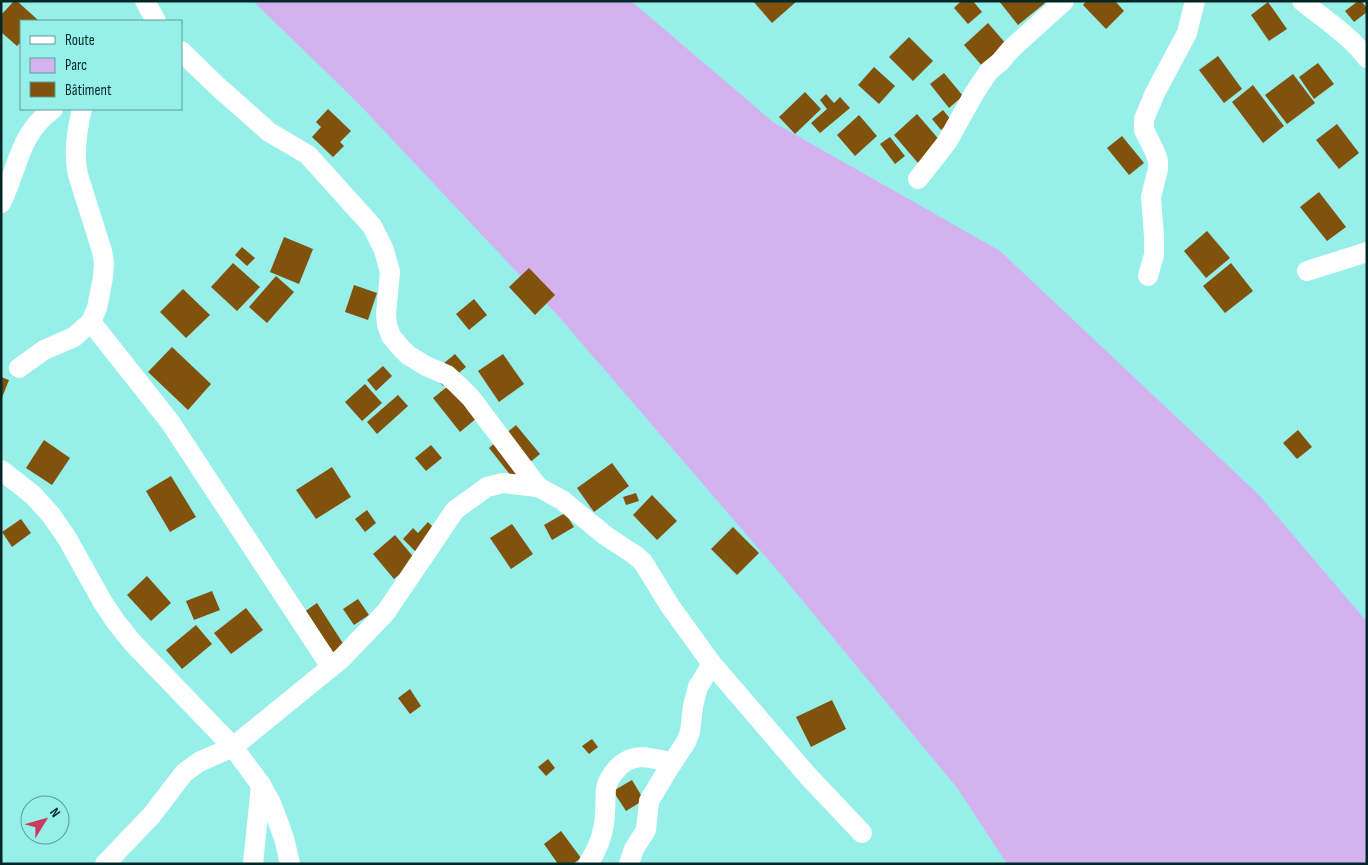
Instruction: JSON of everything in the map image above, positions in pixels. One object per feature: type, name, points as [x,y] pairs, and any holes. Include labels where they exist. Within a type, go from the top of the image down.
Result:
[{"type":"street","points":[[145,1],[155,20]]},
{"type":"street","points":[[918,179],[946,142],[989,71],[1064,1]]},
{"type":"street","points":[[1148,276],[1154,255],[1152,197],[1158,161],[1144,130],[1144,119],[1187,33],[1195,1]]},
{"type":"street","points":[[1302,1],[1336,28],[1367,58]]},
{"type":"street","points":[[182,51],[216,85],[269,132],[308,155],[372,226],[384,250],[390,272],[386,314],[391,336],[408,355],[426,366],[447,375],[471,398],[538,487]]},
{"type":"street","points":[[1,203],[29,133],[52,110]]},
{"type":"street","points":[[19,368],[44,350],[74,337],[91,322],[97,308],[104,264],[102,251],[76,165],[75,153],[82,110]]},
{"type":"street","points":[[1307,271],[1367,252]]},
{"type":"street","points":[[91,322],[170,422],[331,666]]},
{"type":"street","points":[[1,470],[33,495],[51,515],[67,538],[102,601],[116,622],[132,642],[233,748],[261,785],[271,803],[284,838],[290,864]]},
{"type":"street","points":[[105,864],[151,816],[184,773],[199,762],[233,748],[341,659],[386,612],[455,510],[487,487],[503,483],[538,487],[562,500],[606,536],[643,562],[670,606],[712,664],[808,776],[862,833]]},
{"type":"street","points":[[629,864],[634,849],[646,830],[649,801],[686,742],[690,732],[693,706],[698,687],[712,664]]},
{"type":"street","points":[[588,864],[604,827],[607,782],[616,769],[629,759],[637,757],[648,756],[672,763]]},
{"type":"street","points":[[253,864],[261,785]]},
{"type":"green space","points":[[253,1],[631,1],[773,122],[1000,251],[1259,495],[1367,622],[1367,864],[1007,864],[958,789],[783,577],[560,318],[358,103]]},
{"type":"building","points":[[14,1],[17,1],[38,20],[20,20],[20,43],[17,46],[1,32],[1,15]]},
{"type":"building","points":[[753,1],[797,1],[772,23]]},
{"type":"building","points":[[961,1],[973,1],[982,12],[968,24],[954,8]]},
{"type":"building","points":[[999,1],[1043,1],[1045,3],[1018,25]]},
{"type":"building","points":[[1086,1],[1115,1],[1124,11],[1106,29],[1083,5]]},
{"type":"building","points":[[1358,1],[1361,1],[1367,8],[1367,12],[1354,22],[1345,11]]},
{"type":"building","points":[[1268,2],[1287,29],[1269,41],[1251,15]]},
{"type":"building","points":[[988,23],[1007,45],[983,67],[964,45]]},
{"type":"building","points":[[909,37],[933,61],[913,81],[889,57]]},
{"type":"building","points":[[1218,56],[1242,89],[1224,103],[1199,70]]},
{"type":"building","points":[[1318,63],[1334,84],[1314,99],[1299,77]]},
{"type":"building","points":[[874,67],[895,86],[879,104],[858,85]]},
{"type":"building","points":[[944,73],[963,96],[949,108],[930,84]]},
{"type":"building","points":[[1293,74],[1315,103],[1287,124],[1265,95]]},
{"type":"building","points":[[1253,85],[1284,126],[1263,143],[1232,102]]},
{"type":"building","points":[[805,92],[821,109],[795,134],[779,117]]},
{"type":"building","points":[[826,94],[834,103],[840,97],[850,108],[820,133],[811,123],[827,109],[820,100]]},
{"type":"building","points":[[328,109],[351,131],[340,142],[344,146],[333,157],[312,137],[321,127],[316,122]]},
{"type":"building","points":[[943,110],[952,121],[941,130],[932,119]]},
{"type":"building","points":[[917,114],[942,143],[918,163],[894,135]]},
{"type":"building","points":[[859,115],[877,136],[855,156],[837,135]]},
{"type":"building","points":[[1337,124],[1359,153],[1339,169],[1316,140]]},
{"type":"building","points":[[1122,136],[1144,163],[1129,175],[1107,148]]},
{"type":"building","points":[[890,137],[905,156],[895,164],[880,144]]},
{"type":"building","points":[[1319,192],[1346,227],[1327,241],[1300,207]]},
{"type":"building","points":[[1207,231],[1230,258],[1206,278],[1184,251]]},
{"type":"building","points":[[284,237],[313,249],[299,284],[270,272]]},
{"type":"building","points":[[242,247],[255,258],[247,266],[235,255]]},
{"type":"building","points":[[233,263],[260,287],[237,311],[211,287]]},
{"type":"building","points":[[1231,263],[1253,291],[1225,313],[1203,286]]},
{"type":"building","points":[[529,268],[555,295],[535,315],[509,287]]},
{"type":"building","points":[[276,276],[294,292],[267,323],[249,307]]},
{"type":"building","points":[[354,285],[377,293],[368,320],[345,312]]},
{"type":"building","points":[[183,289],[210,315],[186,338],[160,312]]},
{"type":"building","points":[[474,299],[487,315],[469,330],[456,314]]},
{"type":"building","points":[[172,347],[211,384],[188,410],[148,372]]},
{"type":"building","points":[[455,354],[466,367],[443,386],[432,373]]},
{"type":"building","points":[[503,354],[524,384],[499,402],[478,371]]},
{"type":"building","points":[[383,366],[392,376],[376,391],[367,380]]},
{"type":"building","points":[[462,375],[489,408],[460,432],[433,398]]},
{"type":"building","points":[[1,377],[9,380],[1,400]]},
{"type":"building","points":[[365,384],[382,403],[362,421],[345,402]]},
{"type":"building","points":[[398,395],[408,406],[377,434],[367,422]]},
{"type":"building","points":[[516,425],[540,454],[512,477],[489,448]]},
{"type":"building","points":[[1298,430],[1312,447],[1297,459],[1283,443]]},
{"type":"building","points":[[44,440],[70,458],[52,485],[26,468]]},
{"type":"building","points":[[431,445],[442,458],[426,471],[415,458]]},
{"type":"building","points":[[612,463],[629,486],[594,512],[577,488]]},
{"type":"building","points":[[332,467],[351,497],[316,519],[296,490]]},
{"type":"building","points":[[171,476],[196,517],[170,532],[146,491]]},
{"type":"building","points":[[636,493],[639,501],[626,505],[623,497]]},
{"type":"building","points":[[652,495],[677,521],[657,540],[633,515]]},
{"type":"building","points":[[367,510],[376,523],[365,532],[355,519]]},
{"type":"building","points":[[565,513],[574,527],[552,540],[544,525]]},
{"type":"building","points":[[21,519],[31,533],[12,547],[2,532]]},
{"type":"building","points":[[428,522],[437,531],[416,552],[403,539],[413,528],[418,533]]},
{"type":"building","points":[[512,524],[533,554],[511,569],[490,538]]},
{"type":"building","points":[[733,527],[759,553],[737,575],[711,549]]},
{"type":"building","points":[[395,535],[416,560],[394,579],[373,554]]},
{"type":"building","points":[[147,576],[171,603],[151,621],[127,595]]},
{"type":"building","points":[[212,591],[220,610],[194,620],[186,601]]},
{"type":"building","points":[[358,599],[369,615],[354,625],[343,609]]},
{"type":"building","points":[[317,603],[344,645],[321,660],[294,619]]},
{"type":"building","points":[[246,608],[263,630],[231,654],[214,633]]},
{"type":"building","points":[[196,625],[212,644],[182,669],[166,650]]},
{"type":"building","points":[[410,689],[421,706],[410,714],[398,698]]},
{"type":"building","points":[[832,700],[846,729],[811,747],[796,717]]},
{"type":"building","points":[[592,739],[598,747],[589,754],[582,746]]},
{"type":"building","points":[[548,759],[555,768],[546,776],[538,767]]},
{"type":"building","points":[[632,780],[644,800],[626,811],[613,791]]},
{"type":"building","points":[[561,831],[581,858],[573,864],[558,864],[544,844]]}]
